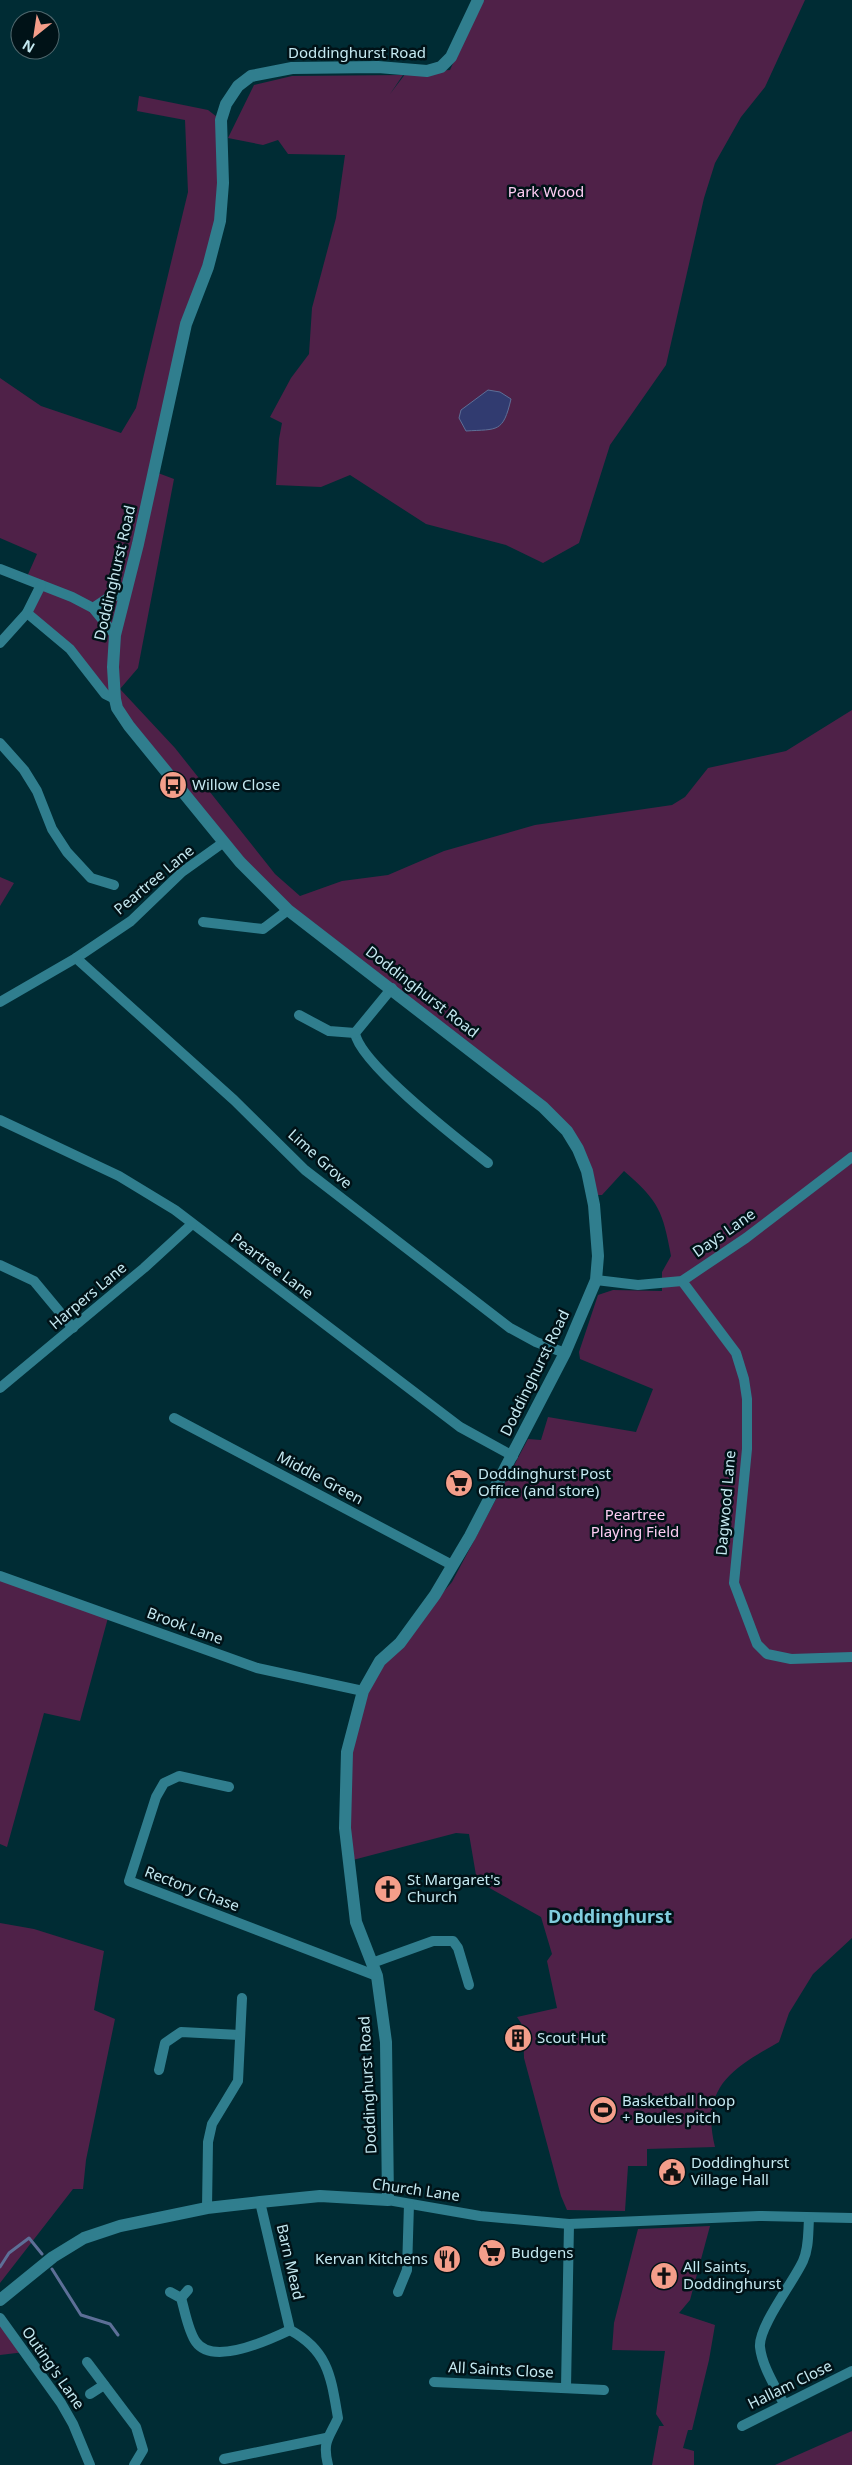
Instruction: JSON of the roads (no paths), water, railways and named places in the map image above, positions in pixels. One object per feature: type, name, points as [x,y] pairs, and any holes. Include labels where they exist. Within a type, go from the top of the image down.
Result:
[{"type":"street","name":"Doddinghurst Road","points":[[388,2200],[386,2042],[377,1976],[356,1922],[344,1828],[347,1752],[363,1691],[380,1661],[414,1626],[452,1565],[513,1456],[565,1353],[596,1280],[598,1256],[594,1206],[587,1171],[578,1148],[567,1131],[543,1107],[392,988],[288,910],[240,862],[129,726],[117,708],[113,666],[115,635],[186,324],[208,267],[220,222],[222,184],[221,120],[226,104],[238,86],[251,76],[292,68],[378,67],[427,71],[441,67],[451,57],[478,0]]},
{"type":"street","points":[[0,569],[93,608],[115,635]]},
{"type":"street","points":[[0,643],[28,613],[41,585]]},
{"type":"street","points":[[93,608],[108,598],[126,593]]},
{"type":"street","points":[[28,613],[70,649],[105,694],[115,699]]},
{"type":"street","points":[[0,743],[24,770],[37,791],[52,828],[67,852],[91,878],[114,885]]},
{"type":"street","name":"Peartree Lane","points":[[0,1002],[76,958],[131,921],[182,872],[224,842]]},
{"type":"street","points":[[203,922],[263,929],[288,910]]},
{"type":"street","name":"Lime Grove","points":[[76,958],[234,1100],[305,1170],[510,1328],[536,1342],[565,1353]]},
{"type":"street","points":[[392,988],[355,1033],[356,1041],[366,1055],[438,1125],[488,1163]]},
{"type":"street","points":[[300,1015],[330,1031],[355,1033]]},
{"type":"street","name":"Peartree Lane","points":[[0,1120],[119,1176],[175,1210],[460,1427],[513,1456]]},
{"type":"street","name":"Days Lane","points":[[596,1280],[638,1285],[682,1280],[746,1238],[852,1157]]},
{"type":"street","name":"Harpers Lane","points":[[0,1388],[144,1268],[192,1224]]},
{"type":"street","points":[[0,1265],[34,1281],[73,1328]]},
{"type":"street","name":"Dagwood Lane","points":[[682,1280],[736,1353],[744,1379],[748,1399],[747,1449],[734,1583],[757,1644],[767,1654],[791,1659],[852,1657]]},
{"type":"street","name":"Middle Green","points":[[174,1418],[452,1565]]},
{"type":"street","name":"Brook Lane","points":[[0,1576],[257,1668],[363,1691]]},
{"type":"street","name":"Rectory Chase","points":[[229,1787],[179,1776],[164,1783],[156,1797],[130,1881],[377,1976]]},
{"type":"street","points":[[372,1963],[433,1941],[445,1939],[453,1941],[458,1948],[469,1985]]},
{"type":"street","points":[[207,2208],[208,2142],[212,2124],[238,2081],[242,1998]]},
{"type":"street","points":[[159,2070],[165,2043],[181,2032],[240,2035]]},
{"type":"street","name":"Church Lane","points":[[0,2300],[53,2257],[84,2238],[120,2226],[207,2208],[320,2196],[388,2200],[480,2216],[569,2224],[760,2216],[852,2218]]},
{"type":"street","name":"Barn Mead","points":[[260,2202],[290,2330]]},
{"type":"street","points":[[398,2292],[407,2270],[409,2204]]},
{"type":"street","points":[[784,2404],[763,2360],[760,2345],[764,2328],[804,2260],[808,2247],[809,2218]]},
{"type":"street","name":"All Saints Close","points":[[566,2388],[569,2224]]},
{"type":"street","points":[[170,2292],[185,2294],[194,2340],[206,2351],[216,2352],[261,2344],[290,2330],[302,2336],[323,2358],[332,2382],[338,2418],[326,2438],[324,2448],[328,2465]]},
{"type":"street","name":"Outing's Lane","points":[[0,2318],[74,2424],[90,2465]]},
{"type":"street","points":[[87,2362],[136,2427],[142,2440],[143,2450],[134,2465]]},
{"type":"street","name":"Hallam Close","points":[[742,2426],[852,2371]]},
{"type":"street","name":"All Saints Close","points":[[434,2382],[604,2390]]},
{"type":"street","points":[[90,2394],[104,2385]]},
{"type":"street","points":[[224,2459],[326,2438]]},
{"type":"water","points":[[488,390],[500,392],[511,399],[502,424],[492,429],[466,431],[459,418],[461,410]]},
{"type":"waterway","points":[[0,2267],[9,2253],[29,2238],[42,2254]]},
{"type":"waterway","points":[[52,2269],[81,2315],[110,2324],[118,2335]]},
{"type":"place","name":"Willow Close","points":[[173,785]]},
{"type":"place","name":"Doddinghurst Post Office (and store)","points":[[459,1483]]},
{"type":"place","name":"St Margaret's Church","points":[[388,1889]]},
{"type":"place","name":"Scout Hut","points":[[518,2038]]},
{"type":"place","name":"Basketball hoop + Boules pitch","points":[[603,2110]]},
{"type":"place","name":"Doddinghurst Village Hall","points":[[672,2172]]},
{"type":"place","name":"Budgens","points":[[492,2253]]},
{"type":"place","name":"Kervan Kitchens","points":[[447,2259]]},
{"type":"place","name":"All Saints, Doddinghurst","points":[[664,2276]]},
{"type":"district","name":"Doddinghurst","points":[[610,1917]]},
{"type":"park label","name":"Park Wood","points":[[546,192]]},
{"type":"park label","name":"Peartree Playing Field","points":[[635,1524]]}]
